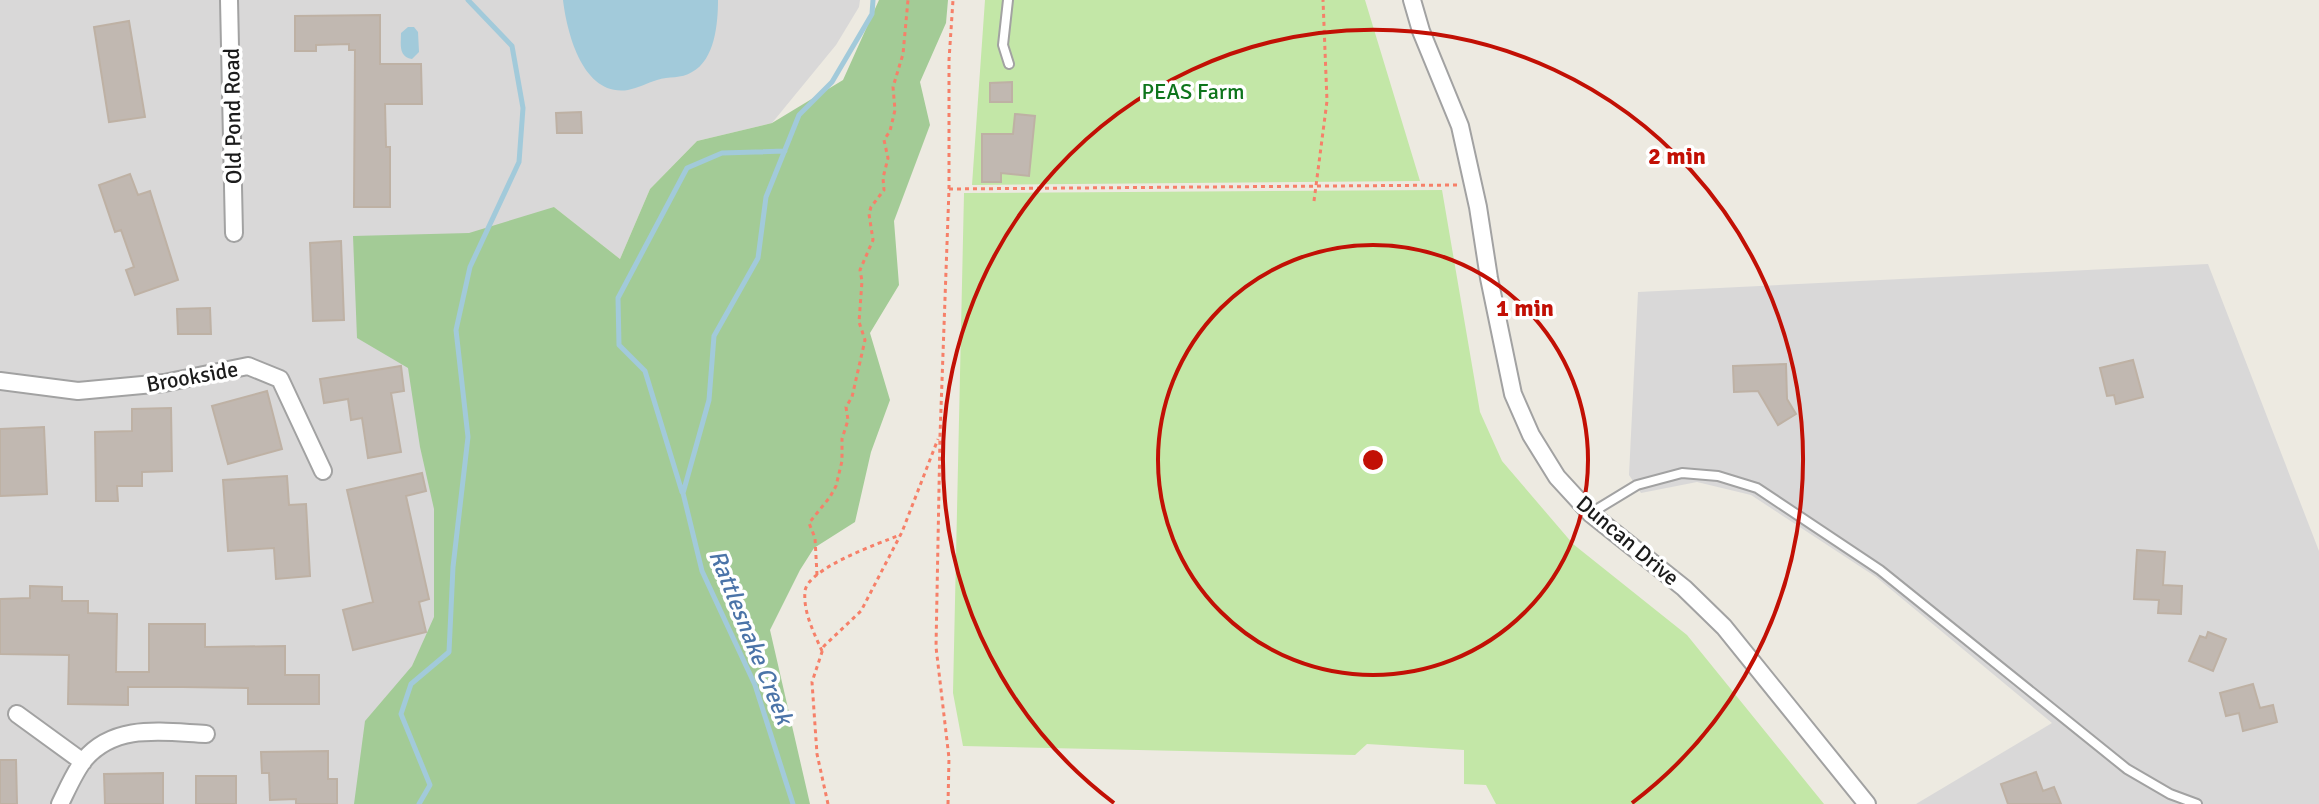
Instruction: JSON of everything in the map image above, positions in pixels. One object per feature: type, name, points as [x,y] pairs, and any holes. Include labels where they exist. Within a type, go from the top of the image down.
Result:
[{"type":"street","name":"Old Pond Road","points":[[229,0],[234,233]]},
{"type":"street","name":"Duncan Drive","points":[[1412,0],[1421,31],[1460,126],[1513,394],[1531,435],[1557,477],[1591,514],[1684,588],[1724,627],[1867,804]]},
{"type":"street","name":"Brookside","points":[[0,381],[78,391],[164,383],[248,366],[280,379],[323,471]]},
{"type":"street","points":[[17,714],[83,762]]},
{"type":"street","points":[[60,804],[83,762],[100,744],[123,734],[142,731],[206,734]]},
{"type":"lane","points":[[1008,0],[1003,45],[1009,64]]},
{"type":"lane","points":[[1591,514],[1637,485],[1682,473],[1718,476],[1757,488],[1880,570],[2127,769],[2170,794],[2197,804]]},
{"type":"path","points":[[817,575],[815,538],[809,523],[836,486],[842,461],[842,439],[848,420],[846,407],[852,397],[862,360],[865,340],[859,322],[860,270],[873,240],[869,214],[871,207],[884,190],[883,178],[888,158],[884,140],[890,131],[895,110],[893,87],[903,54],[908,0]]},
{"type":"path","points":[[948,804],[949,758],[936,647],[949,189],[949,60],[953,0]]},
{"type":"path","points":[[1314,201],[1327,101],[1323,0]]},
{"type":"path","points":[[949,189],[1473,185]]},
{"type":"path","points":[[828,804],[817,754],[812,682],[824,646],[861,611],[900,535],[940,436]]},
{"type":"path","points":[[822,651],[809,620],[805,589],[811,579],[855,553],[900,535]]},
{"type":"shaded area","points":[[0,0],[860,0],[859,7],[836,45],[772,123],[697,141],[650,189],[620,259],[554,207],[454,804],[0,804]]},
{"type":"shaded area","points":[[2208,264],[2319,551],[2319,804],[1916,804],[2052,723],[1876,577],[1751,495],[1697,482],[1641,493],[1629,475],[1638,292]]},
{"type":"green space","points":[[879,0],[948,0],[946,23],[920,82],[930,125],[894,221],[899,285],[870,333],[890,400],[871,452],[855,522],[814,548],[770,630],[810,804],[354,804],[365,721],[412,666],[434,617],[434,509],[420,447],[408,368],[357,338],[353,236],[469,233],[554,207],[620,259],[650,189],[697,141],[772,123],[843,80]]},
{"type":"green space","name":"PEAS Farm","points":[[985,0],[1365,0],[1420,181],[972,185]]},
{"type":"green space","points":[[1442,190],[1480,412],[1502,461],[1573,544],[1687,635],[1824,804],[1496,804],[1486,785],[1464,784],[1464,750],[1367,744],[1355,755],[963,746],[953,693],[964,193]]},
{"type":"water","points":[[563,0],[718,0],[714,40],[706,59],[688,74],[628,90],[612,89],[599,84],[580,60],[573,45]]},
{"type":"water","points":[[408,27],[414,27],[418,32],[419,52],[412,59],[404,56],[401,49],[401,33]]},
{"type":"building","points":[[380,15],[380,64],[421,64],[422,104],[385,104],[386,147],[390,147],[390,207],[354,207],[355,50],[349,50],[349,44],[316,45],[316,51],[295,51],[295,16]]},
{"type":"building","points":[[129,21],[145,117],[109,122],[94,27]]},
{"type":"building","points":[[1012,82],[1012,102],[990,102],[990,83]]},
{"type":"building","points":[[581,112],[582,133],[557,133],[556,113]]},
{"type":"building","points":[[1015,114],[1035,116],[1029,176],[1001,173],[1001,182],[982,182],[982,134],[1013,134]]},
{"type":"building","points":[[130,174],[138,195],[150,191],[178,280],[135,295],[126,270],[134,267],[121,230],[115,232],[99,185]]},
{"type":"building","points":[[341,241],[344,320],[313,321],[310,243]]},
{"type":"building","points":[[210,308],[211,334],[178,334],[177,309]]},
{"type":"building","points":[[2133,360],[2143,397],[2116,404],[2114,395],[2107,396],[2100,368]]},
{"type":"building","points":[[1786,364],[1787,399],[1796,414],[1778,425],[1758,391],[1734,392],[1733,366]]},
{"type":"building","points":[[401,366],[404,391],[391,393],[401,452],[368,458],[362,418],[351,420],[348,399],[324,403],[320,379]]},
{"type":"building","points":[[267,391],[282,449],[228,464],[212,406]]},
{"type":"building","points":[[171,408],[172,471],[142,472],[142,486],[117,486],[118,501],[96,501],[95,432],[132,431],[132,409]]},
{"type":"building","points":[[44,427],[47,494],[0,496],[0,429]]},
{"type":"building","points":[[422,473],[426,491],[406,496],[429,599],[419,602],[426,632],[353,650],[343,610],[373,602],[347,490]]},
{"type":"building","points":[[287,476],[289,505],[306,504],[310,576],[276,579],[274,548],[228,551],[223,480]]},
{"type":"building","points":[[2137,550],[2165,552],[2163,585],[2182,586],[2181,614],[2158,613],[2159,600],[2134,599]]},
{"type":"building","points":[[30,586],[62,587],[62,601],[88,601],[88,613],[117,614],[116,672],[149,672],[149,624],[205,624],[205,647],[285,646],[285,675],[319,675],[319,704],[248,704],[248,688],[128,687],[128,705],[68,704],[69,655],[0,654],[0,599],[30,598]]},
{"type":"building","points":[[2208,632],[2226,639],[2213,671],[2189,661],[2200,636],[2206,638]]},
{"type":"building","points":[[2253,684],[2260,708],[2273,705],[2277,722],[2243,731],[2239,713],[2226,716],[2220,693]]},
{"type":"building","points":[[328,751],[328,779],[337,779],[337,804],[296,804],[296,799],[270,800],[269,773],[262,773],[261,752]]},
{"type":"building","points":[[0,760],[16,760],[17,804],[0,804]]},
{"type":"building","points":[[2036,772],[2043,791],[2054,787],[2061,804],[2008,804],[2001,784]]},
{"type":"building","points":[[163,773],[163,804],[105,804],[104,774]]},
{"type":"building","points":[[196,776],[236,776],[236,804],[196,804]]},
{"type":"waterway","points":[[419,804],[430,785],[401,714],[411,684],[449,652],[453,567],[468,437],[456,330],[470,267],[519,162],[523,108],[512,46],[468,0]]},
{"type":"waterway","name":"Rattlesnake Creek","points":[[793,804],[755,685],[702,571],[683,493],[709,400],[714,336],[758,258],[766,197],[799,115],[832,82],[872,14],[873,0]]},
{"type":"waterway","points":[[682,492],[645,371],[619,345],[618,298],[687,168],[722,153],[785,151]]}]
